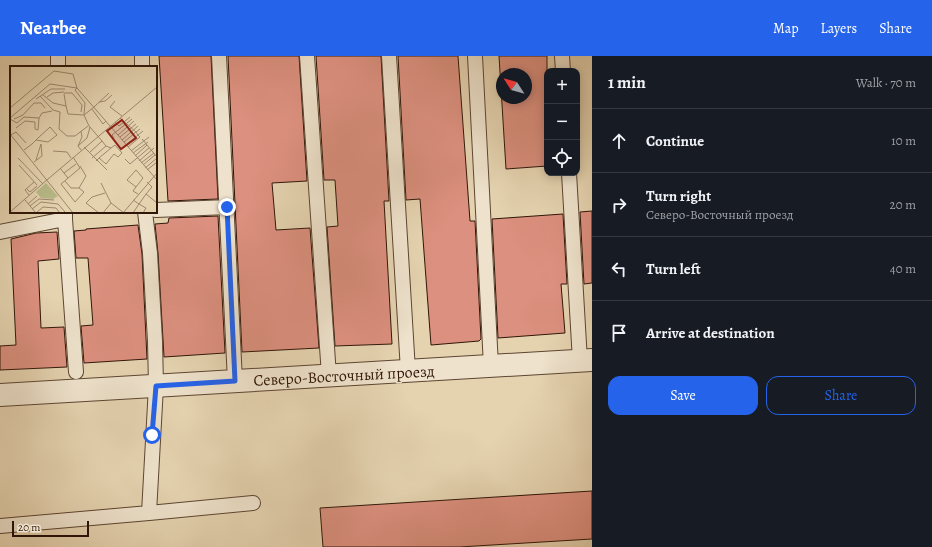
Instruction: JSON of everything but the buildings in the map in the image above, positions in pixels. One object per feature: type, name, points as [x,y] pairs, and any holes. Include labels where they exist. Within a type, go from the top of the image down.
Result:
[{"type":"street","name":"Северо-Восточный проезд","points":[[0,395],[586,360]]},
{"type":"lane","points":[[219,56],[235,381]]},
{"type":"lane","points":[[307,56],[329,376]]},
{"type":"lane","points":[[390,56],[408,371]]},
{"type":"lane","points":[[475,56],[491,366]]},
{"type":"lane","points":[[562,56],[563,68]]},
{"type":"lane","points":[[569,176],[586,360]]},
{"type":"lane","points":[[157,210],[227,207]]},
{"type":"lane","points":[[145,213],[150,253],[156,386],[149,513]]},
{"type":"lane","points":[[0,232],[65,215],[76,372]]},
{"type":"lane","points":[[0,526],[253,504]]},
{"type":"route","points":[[152,435],[156,386],[235,381],[227,207]]}]
